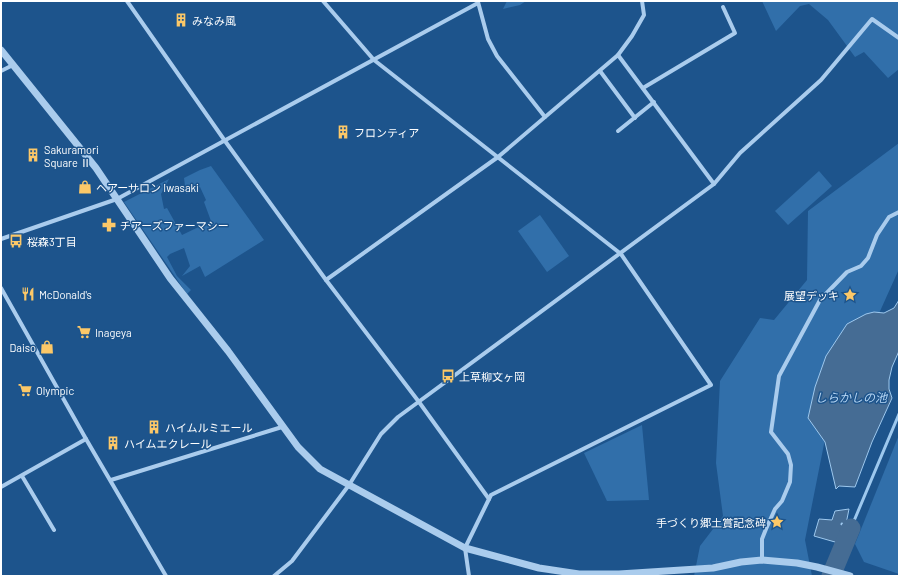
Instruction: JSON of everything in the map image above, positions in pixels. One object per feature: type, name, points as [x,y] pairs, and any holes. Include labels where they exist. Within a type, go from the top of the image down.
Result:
[{"type":"street","points":[[126,1],[326,280],[419,402],[489,499]]},
{"type":"street","points":[[323,1],[374,60],[620,254],[711,385],[491,495],[465,548],[469,576]]},
{"type":"street","points":[[326,280],[498,157],[600,71],[618,55],[632,36],[644,16],[642,1]]},
{"type":"street","points":[[1,239],[117,199],[478,2],[488,39],[497,56],[545,117]]},
{"type":"street","points":[[642,88],[735,33],[723,7]]},
{"type":"street","points":[[274,576],[292,561],[349,485],[381,434],[398,417],[714,184],[740,153],[821,80],[872,19],[899,38]]},
{"type":"street","points":[[1,50],[96,168],[170,278],[228,352],[282,427],[298,447],[320,469],[465,548],[539,568],[578,575],[619,574],[713,568],[741,562],[762,560],[797,563],[847,575]]},
{"type":"street","points":[[618,55],[714,184]]},
{"type":"street","points":[[1,71],[14,65]]},
{"type":"street","points":[[600,71],[635,118]]},
{"type":"street","points":[[618,131],[654,102]]},
{"type":"street","points":[[762,560],[762,539],[774,509],[782,501],[790,482],[791,465],[788,454],[771,432],[779,376],[820,300],[847,272],[861,266],[868,258],[877,235],[889,217],[899,212]]},
{"type":"street","points":[[1,288],[86,439],[166,576]]},
{"type":"street","points":[[111,480],[282,427]]},
{"type":"street","points":[[1,487],[86,439]]},
{"type":"street","points":[[22,476],[54,530]]},
{"type":"shaded area","points":[[507,1],[526,1],[520,5],[503,9]]},
{"type":"shaded area","points":[[762,1],[899,1],[899,69],[888,78],[864,52],[855,57],[828,20],[809,4],[800,6],[776,31]]},
{"type":"shaded area","points":[[899,143],[899,269],[827,429],[805,540],[812,576],[694,576],[700,546],[723,516],[716,463],[720,381],[760,318],[774,320],[807,280],[808,211]]},
{"type":"shaded area","points":[[211,166],[264,240],[205,277],[200,266],[182,276],[190,266],[184,248],[170,254],[167,257],[177,276],[191,290],[187,294],[124,202],[169,179],[161,194],[164,209],[167,208],[182,235],[211,221],[204,202],[206,200],[200,187],[186,194],[184,178]]},
{"type":"shaded area","points":[[819,171],[832,186],[788,225],[775,211]]},
{"type":"shaded area","points":[[540,215],[569,256],[547,272],[518,231]]},
{"type":"shaded area","points":[[642,425],[649,500],[607,501],[584,453]]},
{"type":"shaded area","points":[[899,435],[899,574],[864,562],[855,544]]},
{"type":"water","name":"しらかしの池","points":[[899,300],[899,351],[892,367],[889,380],[889,389],[892,398],[872,442],[855,487],[839,486],[836,489],[825,442],[808,418],[815,387],[826,356],[847,324],[866,314],[874,312],[884,313],[894,308]]},
{"type":"water","points":[[849,509],[842,544],[814,536],[819,519],[832,520],[835,511]]},
{"type":"waterway","points":[[842,524],[851,528],[899,414]]},
{"type":"waterway","points":[[831,576],[851,528]]},
{"type":"place","name":"みなみ風","points":[[181,20]]},
{"type":"place","name":"フロンティア","points":[[343,132]]},
{"type":"place","name":"Sakuramori Square Ⅱ","points":[[33,155]]},
{"type":"place","name":"ヘアーサロン Iwasaki","points":[[85,187]]},
{"type":"place","name":"チアーズファーマシー","points":[[109,225]]},
{"type":"place","name":"桜森3丁目","points":[[16,241]]},
{"type":"place","name":"McDonald's","points":[[28,294]]},
{"type":"place","name":"展望デッキ","points":[[850,295]]},
{"type":"place","name":"Inageya","points":[[84,332]]},
{"type":"place","name":"Daiso","points":[[47,347]]},
{"type":"place","name":"上草柳文ヶ岡","points":[[448,376]]},
{"type":"place","name":"Olympic","points":[[25,390]]},
{"type":"place","name":"ハイムルミエール","points":[[154,427]]},
{"type":"place","name":"ハイムエクレール","points":[[113,443]]},
{"type":"place","name":"手づくり郷土賞記念碑","points":[[777,522]]}]
